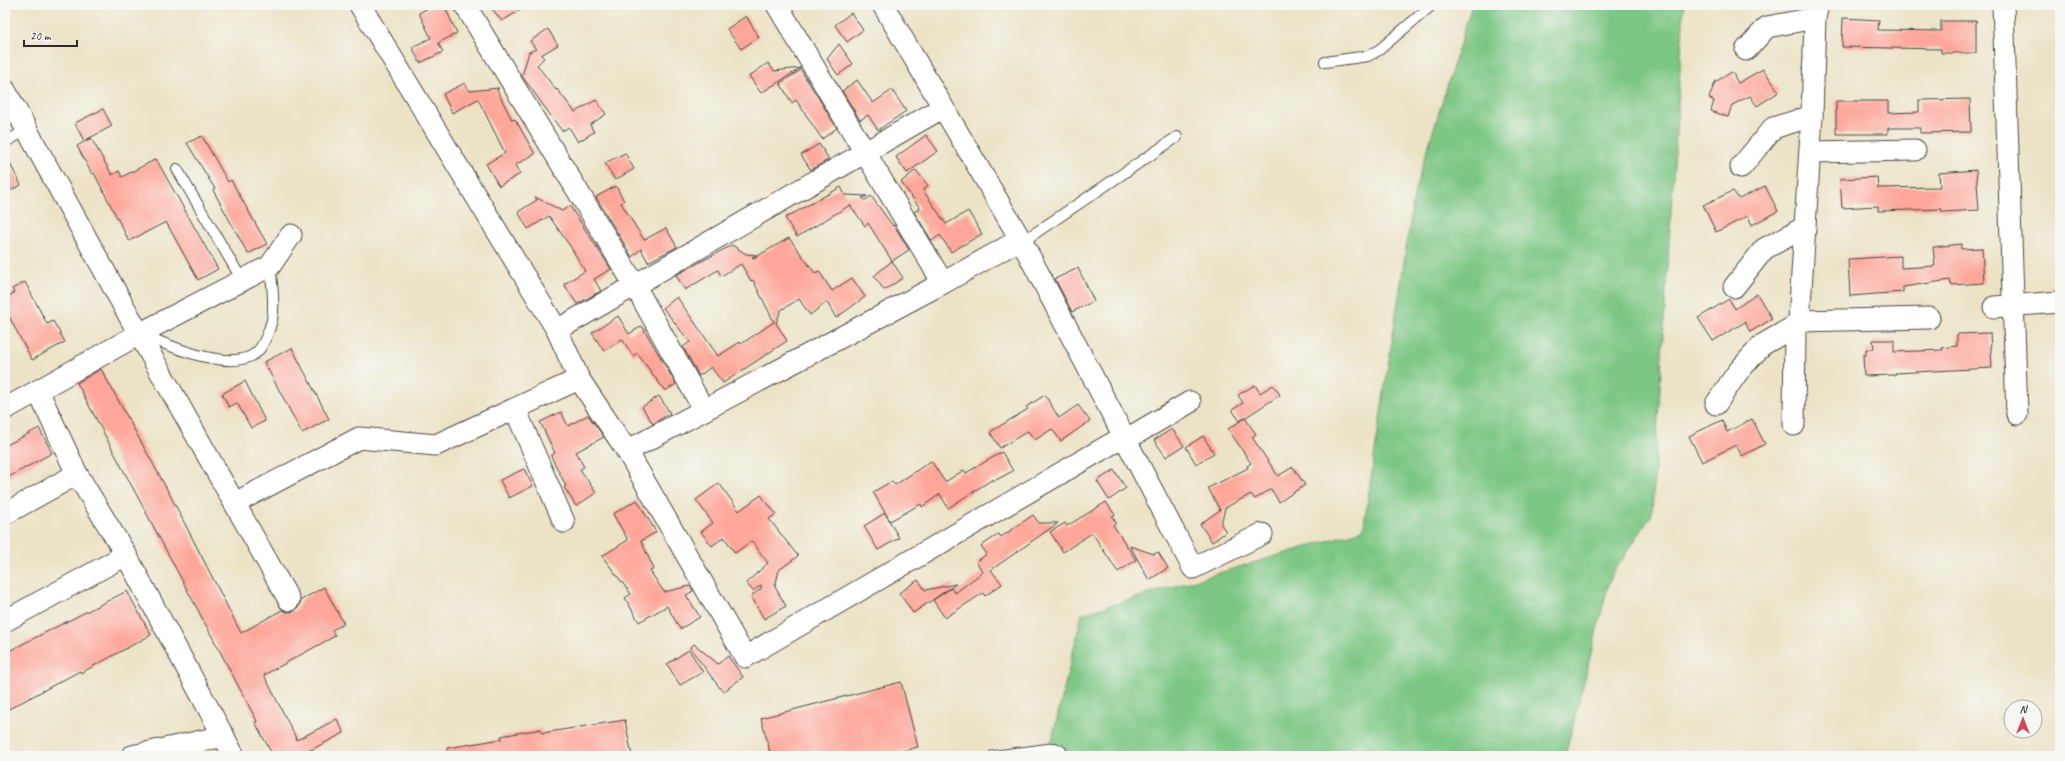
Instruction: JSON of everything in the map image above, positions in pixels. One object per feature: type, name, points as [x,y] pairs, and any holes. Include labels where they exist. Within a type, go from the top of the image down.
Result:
[{"type":"street","points":[[360,5],[557,330],[579,379],[627,451],[745,657],[1190,402]]},
{"type":"street","points":[[465,5],[634,284],[704,410]]},
{"type":"street","points":[[777,5],[943,283]]},
{"type":"street","points":[[883,5],[942,108],[1022,241],[1124,439],[1193,568],[1262,534]]},
{"type":"street","points":[[2003,5],[2004,306],[2018,414]]},
{"type":"street","points":[[1746,50],[1768,27],[1816,12],[1810,152],[1797,323],[1794,425]]},
{"type":"street","points":[[5,90],[139,334],[289,600]]},
{"type":"street","points":[[557,330],[634,284],[942,108]]},
{"type":"street","points":[[1741,167],[1773,128],[1812,116]]},
{"type":"street","points":[[1810,152],[1915,150]]},
{"type":"street","points":[[1734,287],[1764,249],[1805,227]]},
{"type":"street","points":[[5,409],[139,334],[270,266],[291,235]]},
{"type":"street","points":[[627,451],[1022,241]]},
{"type":"street","points":[[2004,306],[2060,302]]},
{"type":"street","points":[[1716,404],[1737,373],[1762,346],[1797,323],[1929,318]]},
{"type":"street","points":[[235,503],[359,438],[436,445],[579,379]]},
{"type":"street","points":[[38,391],[76,474],[126,555],[234,756]]},
{"type":"street","points":[[515,409],[564,522]]},
{"type":"street","points":[[5,514],[76,474]]},
{"type":"street","points":[[5,621],[126,555]]},
{"type":"street","points":[[132,756],[224,736]]},
{"type":"lane","points":[[1325,62],[1368,56],[1379,50],[1432,5]]},
{"type":"lane","points":[[5,142],[27,130]]},
{"type":"lane","points":[[1022,241],[1177,137]]},
{"type":"lane","points":[[177,169],[242,280]]},
{"type":"lane","points":[[139,334],[187,353],[232,361],[240,360],[256,352],[265,338],[272,320],[270,266]]},
{"type":"lane","points":[[992,756],[1055,748],[1060,751],[1060,756]]},
{"type":"green space","points":[[1472,5],[1684,5],[1652,514],[1610,578],[1565,756],[1048,756],[1082,614],[1363,530],[1415,190]]},
{"type":"building","points":[[434,5],[444,5],[457,33],[438,43],[443,52],[420,63],[412,47],[431,38],[419,13]]},
{"type":"building","points":[[489,5],[529,5],[502,21]]},
{"type":"building","points":[[851,13],[863,30],[847,42],[835,25]]},
{"type":"building","points":[[746,16],[759,37],[741,49],[727,29]]},
{"type":"building","points":[[1843,18],[1879,20],[1878,30],[1941,31],[1941,21],[1976,21],[1976,53],[1941,53],[1941,49],[1842,47]]},
{"type":"building","points":[[548,29],[558,45],[541,55],[544,58],[537,65],[575,112],[596,100],[606,114],[590,125],[594,132],[578,142],[569,127],[562,131],[522,76],[529,52],[536,49],[530,41]]},
{"type":"building","points":[[839,44],[853,64],[838,75],[827,59]]},
{"type":"building","points":[[768,63],[774,71],[801,68],[761,93],[749,76]]},
{"type":"building","points":[[1763,69],[1779,92],[1757,106],[1750,96],[1732,105],[1728,117],[1711,111],[1714,101],[1709,98],[1715,82],[1732,72],[1738,83]]},
{"type":"building","points":[[801,70],[837,128],[822,139],[796,100],[792,103],[780,83]]},
{"type":"building","points":[[857,80],[873,103],[892,90],[906,111],[878,130],[868,115],[860,120],[842,91]]},
{"type":"building","points":[[465,83],[469,91],[499,88],[497,90],[512,120],[515,119],[535,154],[515,165],[520,174],[499,186],[486,164],[505,153],[478,99],[452,113],[443,94]]},
{"type":"building","points":[[1970,99],[1971,132],[1920,133],[1920,128],[1888,128],[1888,134],[1836,134],[1836,101],[1888,101],[1888,113],[1919,112],[1919,100]]},
{"type":"building","points":[[103,109],[112,126],[84,141],[75,123]]},
{"type":"building","points":[[926,135],[938,151],[907,173],[896,157]]},
{"type":"building","points":[[202,136],[228,182],[231,180],[267,244],[248,254],[213,190],[215,189],[187,143]]},
{"type":"building","points":[[91,138],[112,175],[119,171],[122,177],[156,159],[218,269],[198,280],[166,222],[129,241],[94,173],[92,174],[77,146]]},
{"type":"building","points":[[819,144],[829,159],[811,170],[801,155]]},
{"type":"building","points":[[625,153],[634,169],[615,180],[605,163]]},
{"type":"building","points":[[5,154],[21,185],[5,193]]},
{"type":"building","points":[[916,170],[928,186],[923,190],[946,224],[968,211],[982,234],[951,252],[940,235],[932,241],[914,212],[920,208],[901,182]]},
{"type":"building","points":[[1976,170],[1979,210],[1942,212],[1942,209],[1878,211],[1878,206],[1842,208],[1840,179],[1877,177],[1878,188],[1940,187],[1939,173]]},
{"type":"building","points":[[616,186],[624,201],[621,203],[644,240],[666,228],[677,247],[648,262],[641,249],[632,257],[596,197]]},
{"type":"building","points":[[1765,186],[1778,211],[1752,225],[1748,216],[1716,232],[1703,205],[1733,191],[1739,199]]},
{"type":"building","points":[[841,187],[845,195],[867,196],[862,198],[865,200],[871,196],[893,226],[894,225],[909,250],[892,261],[868,223],[865,226],[850,205],[797,237],[785,218]]},
{"type":"building","points":[[535,197],[562,211],[570,206],[611,269],[594,279],[601,291],[577,304],[564,284],[585,271],[570,246],[549,216],[528,229],[518,212],[537,200]]},
{"type":"building","points":[[789,238],[815,273],[819,271],[832,291],[852,278],[865,297],[836,318],[827,302],[810,315],[799,299],[781,310],[776,323],[787,341],[723,383],[711,367],[699,376],[683,347],[690,342],[663,308],[677,297],[718,356],[740,342],[741,344],[774,322],[753,280],[751,281],[741,264],[721,276],[718,270],[685,290],[676,275],[732,245],[746,254],[757,255],[752,257],[754,258]]},
{"type":"building","points":[[1961,244],[1961,249],[1982,248],[1984,283],[1951,285],[1950,280],[1903,287],[1903,292],[1850,296],[1848,259],[1901,256],[1901,268],[1935,266],[1933,247]]},
{"type":"building","points":[[892,261],[903,278],[884,290],[874,276]]},
{"type":"building","points":[[1078,268],[1094,301],[1072,312],[1055,279]]},
{"type":"building","points":[[25,282],[47,324],[53,321],[65,342],[32,360],[5,309],[5,298],[14,293],[12,289]]},
{"type":"building","points":[[1757,294],[1772,319],[1750,332],[1745,322],[1713,341],[1698,318],[1729,299],[1735,309]]},
{"type":"building","points":[[618,316],[629,334],[642,326],[676,384],[665,391],[637,353],[633,356],[622,339],[604,351],[592,333]]},
{"type":"building","points":[[1990,333],[1992,368],[1864,376],[1863,355],[1866,355],[1866,349],[1874,349],[1873,340],[1894,340],[1894,352],[1943,350],[1942,348],[1957,346],[1957,334]]},
{"type":"building","points":[[292,348],[329,419],[302,433],[264,362]]},
{"type":"building","points":[[101,369],[169,493],[241,633],[282,610],[288,612],[295,611],[301,600],[324,587],[344,624],[332,630],[335,636],[264,675],[297,740],[337,719],[344,733],[299,756],[273,756],[255,722],[257,721],[77,383]]},
{"type":"building","points":[[245,381],[265,421],[251,428],[237,403],[229,407],[222,394]]},
{"type":"building","points":[[1255,385],[1260,393],[1273,385],[1280,395],[1240,421],[1232,410],[1243,403],[1238,395]]},
{"type":"building","points":[[1045,395],[1059,418],[1078,405],[1090,421],[1061,441],[1052,429],[1035,440],[1028,431],[1000,448],[990,432],[1028,409],[1026,407]]},
{"type":"building","points":[[659,396],[670,413],[653,424],[642,407]]},
{"type":"building","points":[[561,412],[568,426],[588,415],[604,437],[576,452],[584,467],[580,469],[596,493],[576,506],[564,487],[566,486],[551,456],[555,453],[540,422]]},
{"type":"building","points":[[1245,418],[1256,434],[1252,437],[1278,476],[1293,467],[1305,485],[1279,502],[1271,489],[1255,499],[1251,494],[1225,508],[1221,524],[1226,532],[1212,542],[1200,524],[1220,510],[1208,488],[1248,468],[1247,466],[1251,463],[1228,429]]},
{"type":"building","points":[[1752,419],[1765,444],[1742,456],[1736,445],[1702,462],[1689,436],[1722,420],[1727,432]]},
{"type":"building","points":[[39,428],[52,453],[5,479],[5,446]]},
{"type":"building","points":[[1172,429],[1184,446],[1166,457],[1154,440]]},
{"type":"building","points":[[1203,436],[1214,453],[1196,464],[1186,447]]},
{"type":"building","points":[[1002,452],[1013,471],[994,481],[993,479],[948,508],[940,494],[922,507],[921,504],[890,521],[873,492],[892,481],[895,485],[931,461],[945,482],[964,470],[966,473]]},
{"type":"building","points":[[524,469],[533,486],[509,498],[500,480]]},
{"type":"building","points":[[1114,470],[1126,488],[1109,500],[1097,481]]},
{"type":"building","points":[[719,483],[739,511],[761,495],[776,514],[769,519],[798,556],[779,570],[775,587],[786,606],[764,619],[751,596],[761,589],[761,585],[753,591],[746,583],[768,563],[752,541],[735,553],[724,537],[712,546],[701,532],[713,523],[696,500]]},
{"type":"building","points":[[637,500],[656,532],[641,541],[654,569],[650,571],[664,592],[690,586],[693,591],[686,595],[700,617],[680,629],[667,606],[639,622],[625,598],[631,594],[602,556],[628,540],[613,514]]},
{"type":"building","points":[[1106,502],[1115,515],[1112,516],[1116,523],[1113,525],[1136,560],[1118,572],[1092,533],[1063,552],[1050,532],[1065,523],[1067,526]]},
{"type":"building","points":[[885,513],[899,538],[878,550],[864,526]]},
{"type":"building","points":[[1033,515],[1039,523],[1058,523],[991,570],[1002,584],[985,596],[983,593],[945,618],[933,600],[951,588],[955,593],[983,572],[976,562],[987,554],[981,546],[999,534],[1001,537]]},
{"type":"building","points":[[1130,546],[1154,554],[1158,552],[1168,568],[1149,580]]},
{"type":"building","points":[[918,580],[925,590],[956,584],[913,613],[899,593]]},
{"type":"building","points":[[127,591],[151,635],[81,673],[80,671],[5,711],[5,653]]},
{"type":"building","points":[[694,644],[718,664],[728,656],[743,677],[723,692],[690,648]]},
{"type":"building","points":[[689,650],[703,672],[680,685],[667,664]]},
{"type":"building","points":[[901,682],[918,747],[883,756],[771,756],[761,718]]},
{"type":"building","points":[[625,720],[632,756],[447,756],[447,748],[502,739],[501,736],[541,729],[542,733]]}]
